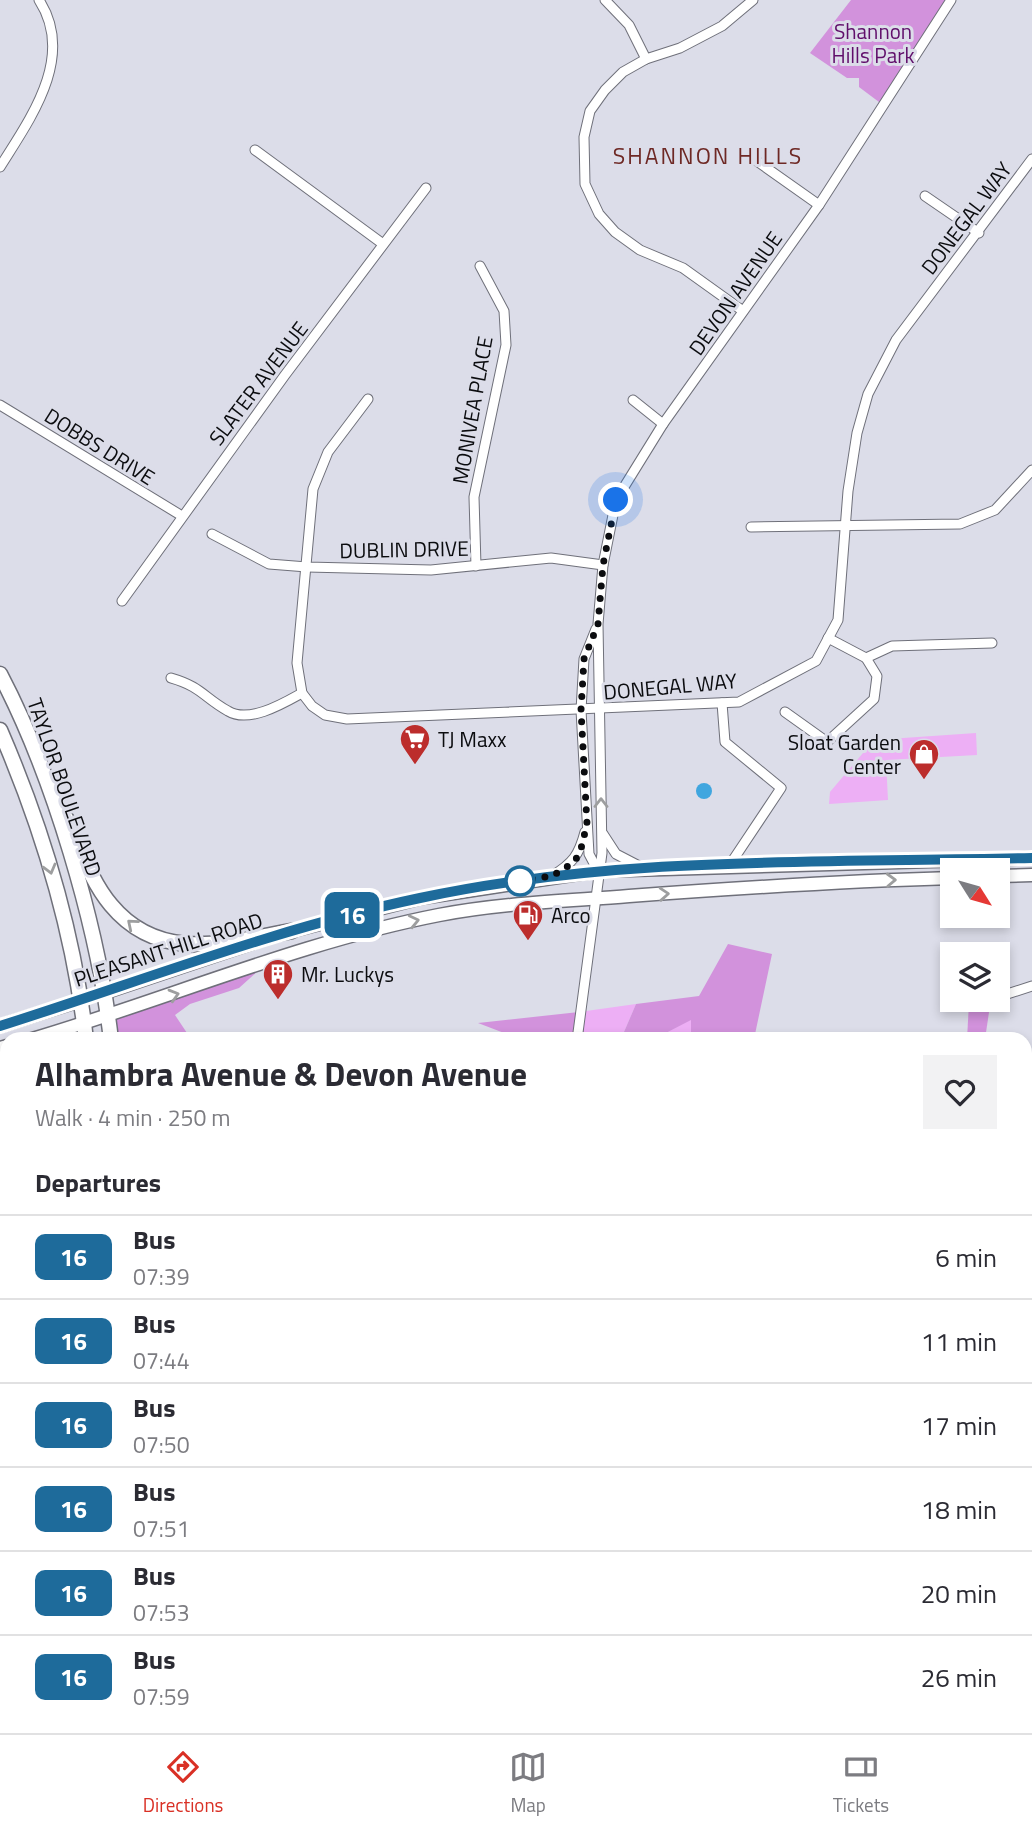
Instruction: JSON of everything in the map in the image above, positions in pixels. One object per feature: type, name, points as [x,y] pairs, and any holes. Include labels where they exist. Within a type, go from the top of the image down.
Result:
[{"type":"main road","name":"TAYLOR BOULEVARD","points":[[0,674],[39,763],[71,855],[104,993],[110,1032]]},
{"type":"main road","name":"TAYLOR BOULEVARD","points":[[0,730],[49,862],[85,1032]]},
{"type":"main road","points":[[39,763],[93,876],[110,904],[132,926],[147,936],[204,946],[292,931]]},
{"type":"main road","name":"PLEASANT HILL ROAD","points":[[0,1026],[292,931],[421,898],[552,876],[642,868],[1032,858]]},
{"type":"main road","points":[[1010,876],[1032,875]]},
{"type":"main road","name":"PLEASANT HILL ROAD","points":[[55,1032],[192,989],[305,949],[390,927],[494,906],[813,883],[940,878]]},
{"type":"street","points":[[0,167],[48,85],[52,54],[47,13],[38,0]]},
{"type":"street","points":[[605,0],[629,25],[646,59]]},
{"type":"street","points":[[743,311],[683,268],[640,250],[615,232],[599,214],[585,184],[584,137],[590,111],[623,72],[646,59],[680,48],[722,26],[753,0]]},
{"type":"street","name":"DEVON AVENUE","points":[[579,1032],[602,853],[598,624],[603,565],[616,500],[663,424],[819,205],[951,0]]},
{"type":"street","points":[[255,150],[383,244]]},
{"type":"street","points":[[754,159],[819,205]]},
{"type":"street","name":"DONEGAL WAY","points":[[302,693],[325,715],[347,719],[739,702],[816,661],[838,620],[845,526],[857,433],[868,394],[896,340],[1032,159]]},
{"type":"street","name":"SLATER AVENUE","points":[[122,601],[426,188]]},
{"type":"street","points":[[925,196],[979,233]]},
{"type":"street","name":"MONIVEA PLACE","points":[[476,566],[474,497],[506,345],[503,311],[480,266]]},
{"type":"street","points":[[170,678],[195,686],[231,713],[246,714],[275,707],[302,693],[297,663],[313,489],[328,452],[368,400]]},
{"type":"street","points":[[633,400],[663,424]]},
{"type":"street","name":"DOBBS DRIVE","points":[[0,405],[182,516]]},
{"type":"street","points":[[751,527],[960,524],[995,510],[1032,470]]},
{"type":"street","name":"DUBLIN DRIVE","points":[[212,534],[269,564],[431,570],[551,558],[603,565]]},
{"type":"street","name":"DEVON AVENUE","points":[[598,624],[584,659],[581,710],[589,854],[598,871]]},
{"type":"street","points":[[785,712],[827,742],[874,699],[877,676],[866,658],[828,638]]},
{"type":"street","points":[[866,658],[892,646],[992,643]]},
{"type":"street","points":[[722,703],[725,742],[781,788],[729,866]]},
{"type":"street","name":"DEVON AVENUE","points":[[552,876],[573,863],[580,853],[587,824]]},
{"type":"street","name":"DEVON AVENUE","points":[[601,826],[606,843],[615,854],[642,868]]},
{"type":"street","points":[[1010,993],[1032,986]]},
{"type":"shaded area","points":[[976,733],[977,755],[886,760],[888,800],[829,804],[830,792],[874,740]]},
{"type":"shaded area","points":[[636,1004],[624,1032],[578,1032],[579,1012]]},
{"type":"shaded area","points":[[692,1019],[691,1032],[667,1032]]},
{"type":"green space","name":"Shannon Hills Park","points":[[851,0],[951,0],[883,105],[859,87],[859,78],[847,78],[810,53]]},
{"type":"green space","points":[[728,944],[772,954],[755,1032],[691,1032],[691,1020],[668,1032],[624,1032],[636,1004],[699,996]]},
{"type":"green space","points":[[268,962],[239,988],[190,1004],[175,1015],[186,1032],[110,1032],[108,1014]]},
{"type":"green space","points":[[579,1012],[578,1032],[502,1032],[478,1023]]},
{"type":"green space","points":[[968,1012],[989,1012],[986,1032],[967,1032]]},
{"type":"water","points":[[704,783],[710,785],[710,797],[704,799],[698,797],[696,791],[698,785]]},
{"type":"bus line","name":"16","points":[[0,1026],[292,931],[421,898],[552,876],[642,868],[1032,858]]},
{"type":"place","name":"TJ Maxx","points":[[415,766]]},
{"type":"place","name":"Sloat Garden Center","points":[[924,781]]},
{"type":"place","name":"Arco","points":[[528,942]]},
{"type":"place","name":"Mr. Luckys","points":[[278,1001]]},
{"type":"district","name":"SHANNON HILLS","points":[[708,155]]},
{"type":"route","points":[[520,881],[552,876],[573,863],[580,853],[587,824],[581,710],[584,659],[598,624],[603,565],[616,500]]}]
